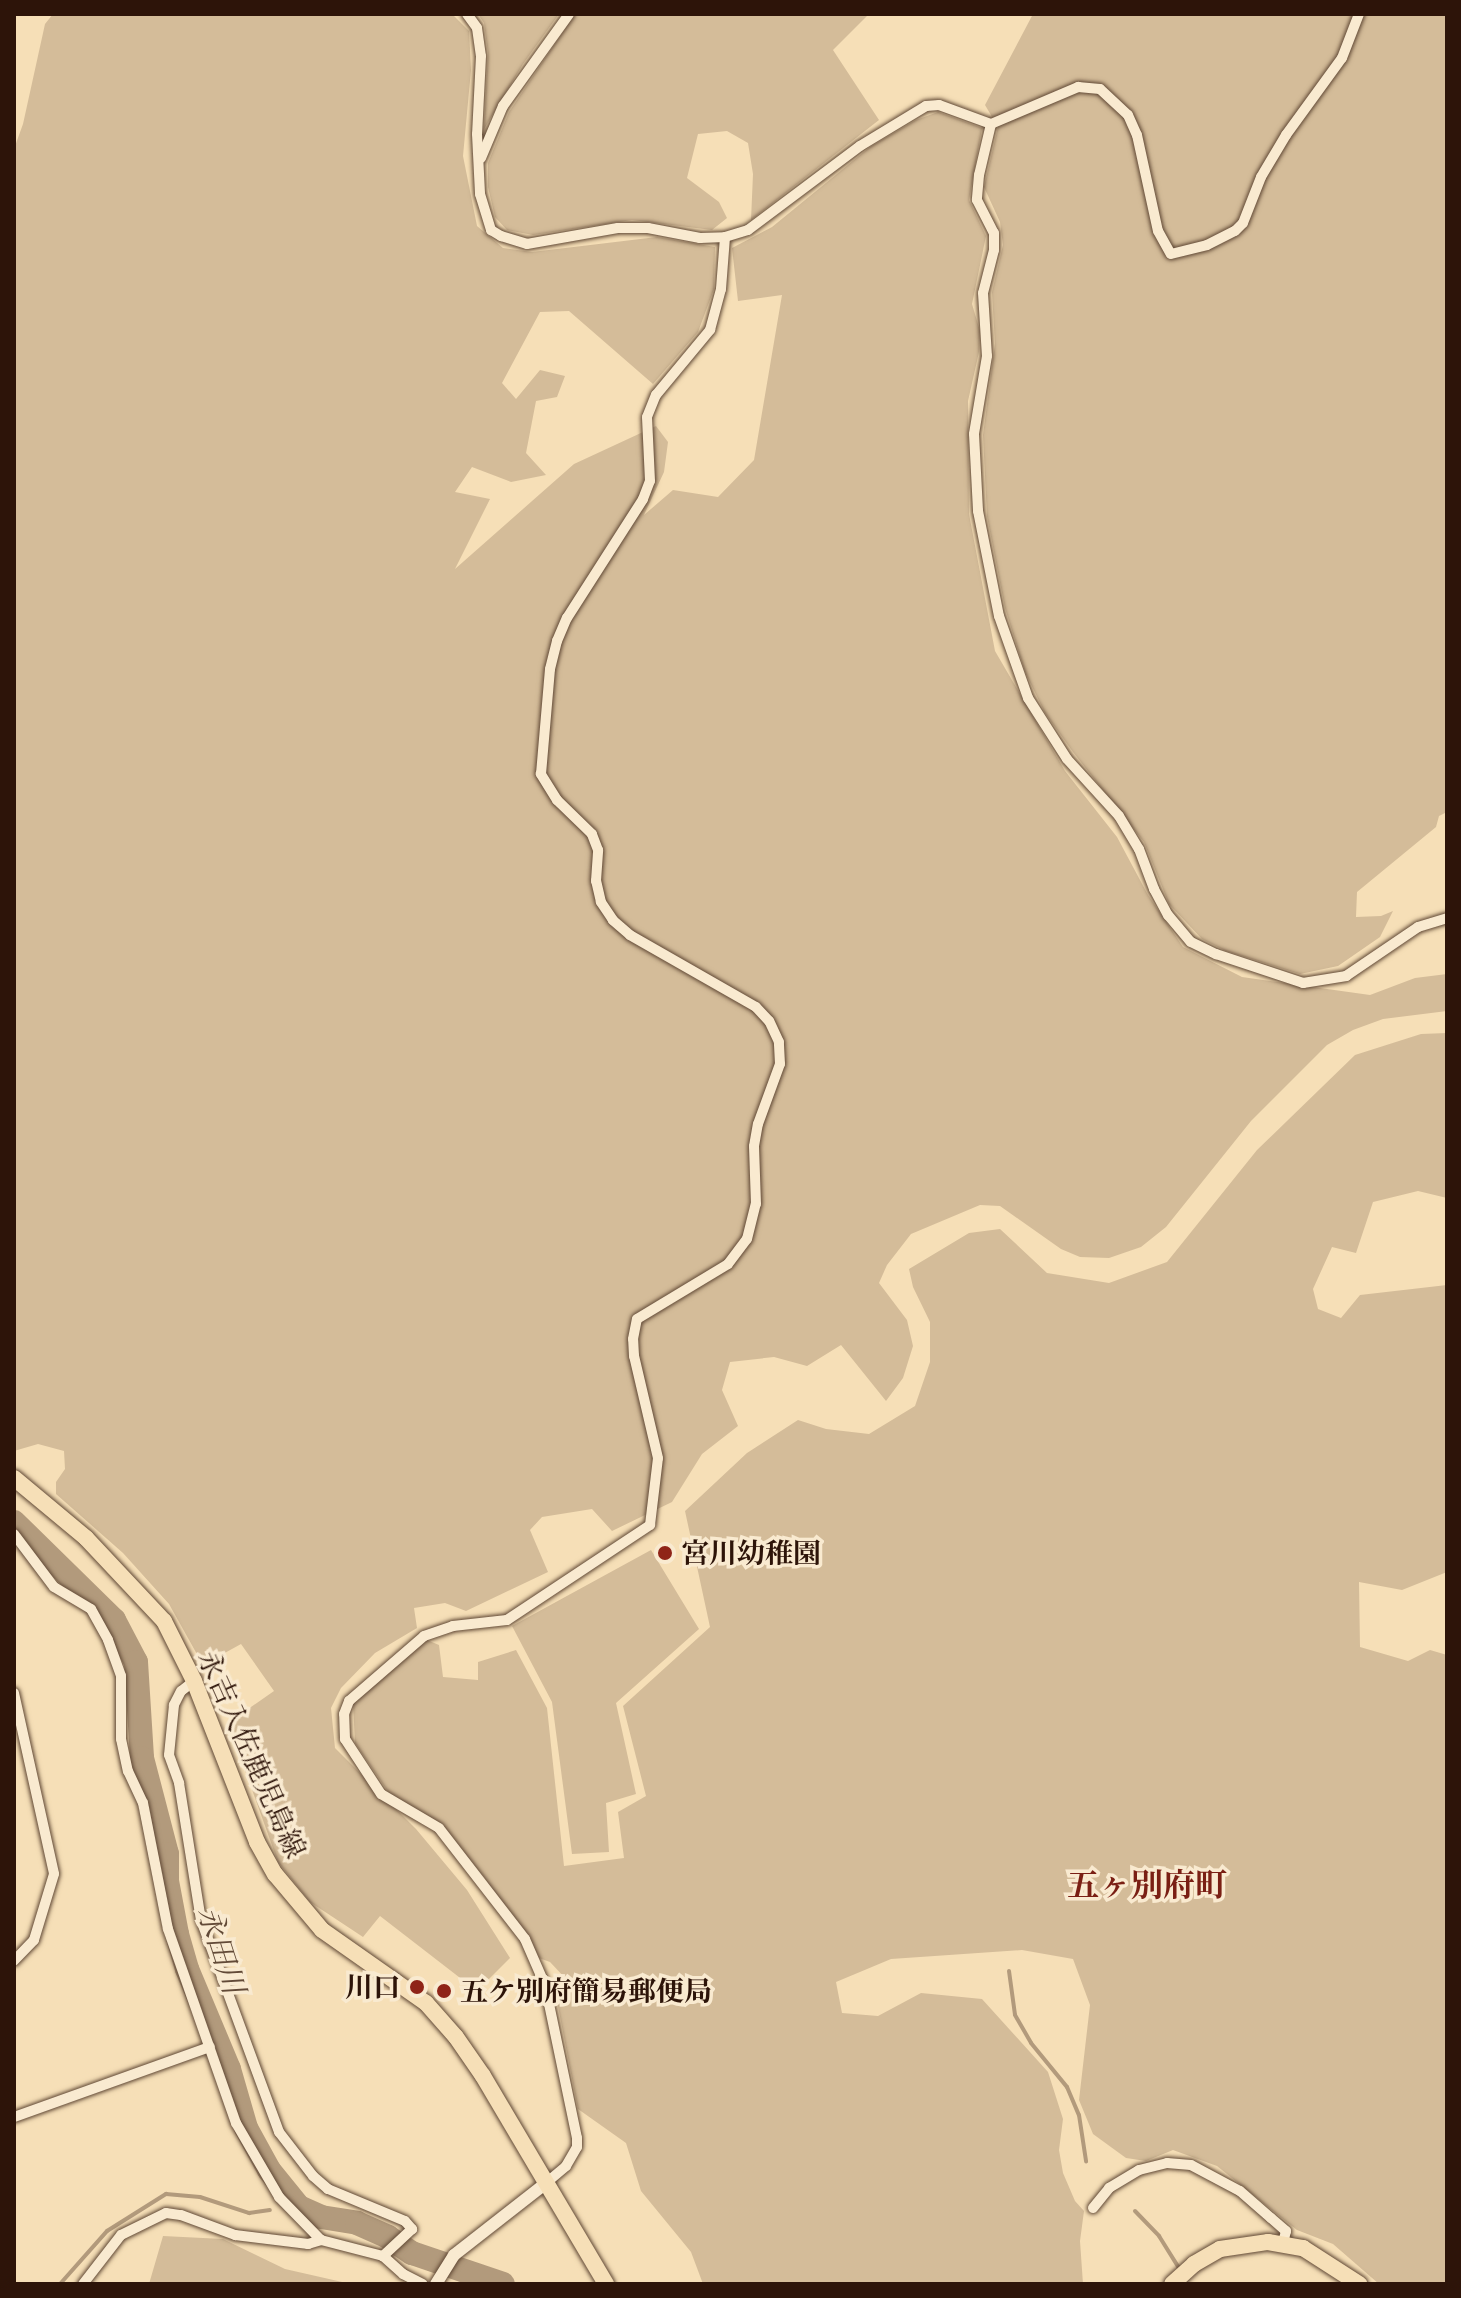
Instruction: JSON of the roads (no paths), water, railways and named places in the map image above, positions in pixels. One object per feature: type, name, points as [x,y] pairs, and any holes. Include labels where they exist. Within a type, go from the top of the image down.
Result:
[{"type":"main road","name":"永吉入佐鹿児島線","points":[[14,1478],[130,1581],[164,1621],[194,1681],[257,1842],[275,1874],[322,1930],[426,2003],[456,2037],[483,2076],[606,2284]]},
{"type":"main road","points":[[1172,2284],[1194,2264],[1220,2249],[1276,2242],[1303,2248],[1359,2284]]},
{"type":"street","points":[[467,14],[477,28],[481,56],[477,134],[480,194],[491,230],[501,236],[527,244],[618,228],[648,228],[700,238],[725,237],[758,224],[860,146],[896,121],[926,106],[939,105],[991,124],[1078,87],[1100,89],[1128,115],[1137,135],[1162,241],[1171,254],[1188,251],[1235,231],[1243,223],[1261,177],[1286,135],[1342,58],[1359,14]]},
{"type":"street","points":[[480,160],[503,106],[569,14]]},
{"type":"street","points":[[991,124],[979,175],[977,200],[994,233],[994,250],[983,293],[987,356],[974,434],[978,511],[999,616],[1028,698],[1067,759],[1119,816],[1139,849],[1168,915],[1191,942],[1216,954],[1303,983],[1315,982],[1346,976],[1418,927],[1447,918]]},
{"type":"street","points":[[436,2284],[443,2271],[470,2241],[566,2166],[577,2138],[545,1985],[525,1939],[439,1828],[394,1804],[372,1783],[345,1739],[344,1714],[349,1701],[424,1636],[453,1626],[507,1620],[650,1525],[658,1458],[634,1356],[637,1319],[728,1264],[747,1239],[756,1204],[754,1146],[758,1124],[780,1064],[779,1042],[769,1021],[756,1007],[630,935],[613,920],[601,902],[596,881],[598,850],[592,834],[557,800],[541,774],[550,669],[557,641],[567,618],[643,499],[650,481],[647,417],[656,395],[710,330],[721,289],[725,237]]},
{"type":"street","points":[[14,1534],[54,1587],[91,1609],[108,1640],[121,1676],[121,1739],[128,1771],[143,1803],[168,1929],[236,2123],[279,2197],[321,2240]]},
{"type":"street","points":[[194,1681],[181,1691],[174,1705],[169,1755],[179,1783],[201,1920],[279,2132],[313,2176],[328,2189],[405,2221],[412,2229],[387,2252]]},
{"type":"street","points":[[14,1693],[54,1874],[34,1940],[14,1961]]},
{"type":"street","points":[[14,2117],[210,2047]]},
{"type":"street","points":[[1093,2208],[1109,2188],[1139,2170],[1167,2163],[1191,2165],[1240,2191],[1286,2231],[1276,2242]]},
{"type":"street","points":[[83,2284],[121,2235],[166,2213],[181,2215],[235,2235],[308,2244],[321,2240],[387,2252],[403,2274],[423,2284]]},
{"type":"waterway","name":"永田川","points":[[14,1522],[114,1620],[136,1662],[142,1758],[167,1854],[167,1881],[177,1934],[187,1969],[229,2069],[246,2128],[269,2170],[299,2207],[321,2217],[357,2223],[388,2237],[412,2253],[503,2284]]},
{"type":"waterway","points":[[1009,1971],[1015,2015],[1031,2043],[1067,2087],[1079,2115],[1086,2161]]},
{"type":"waterway","points":[[60,2284],[107,2231],[166,2194],[200,2197],[249,2213],[270,2210]]},
{"type":"waterway","points":[[1135,2211],[1159,2236],[1180,2269]]},
{"type":"place","name":"宮川幼稚園","points":[[665,1553]]},
{"type":"place","name":"川口","points":[[417,1987]]},
{"type":"place","name":"五ケ別府簡易郵便局","points":[[444,1991]]},
{"type":"district","name":"五ヶ別府町","points":[[1147,1885]]}]
